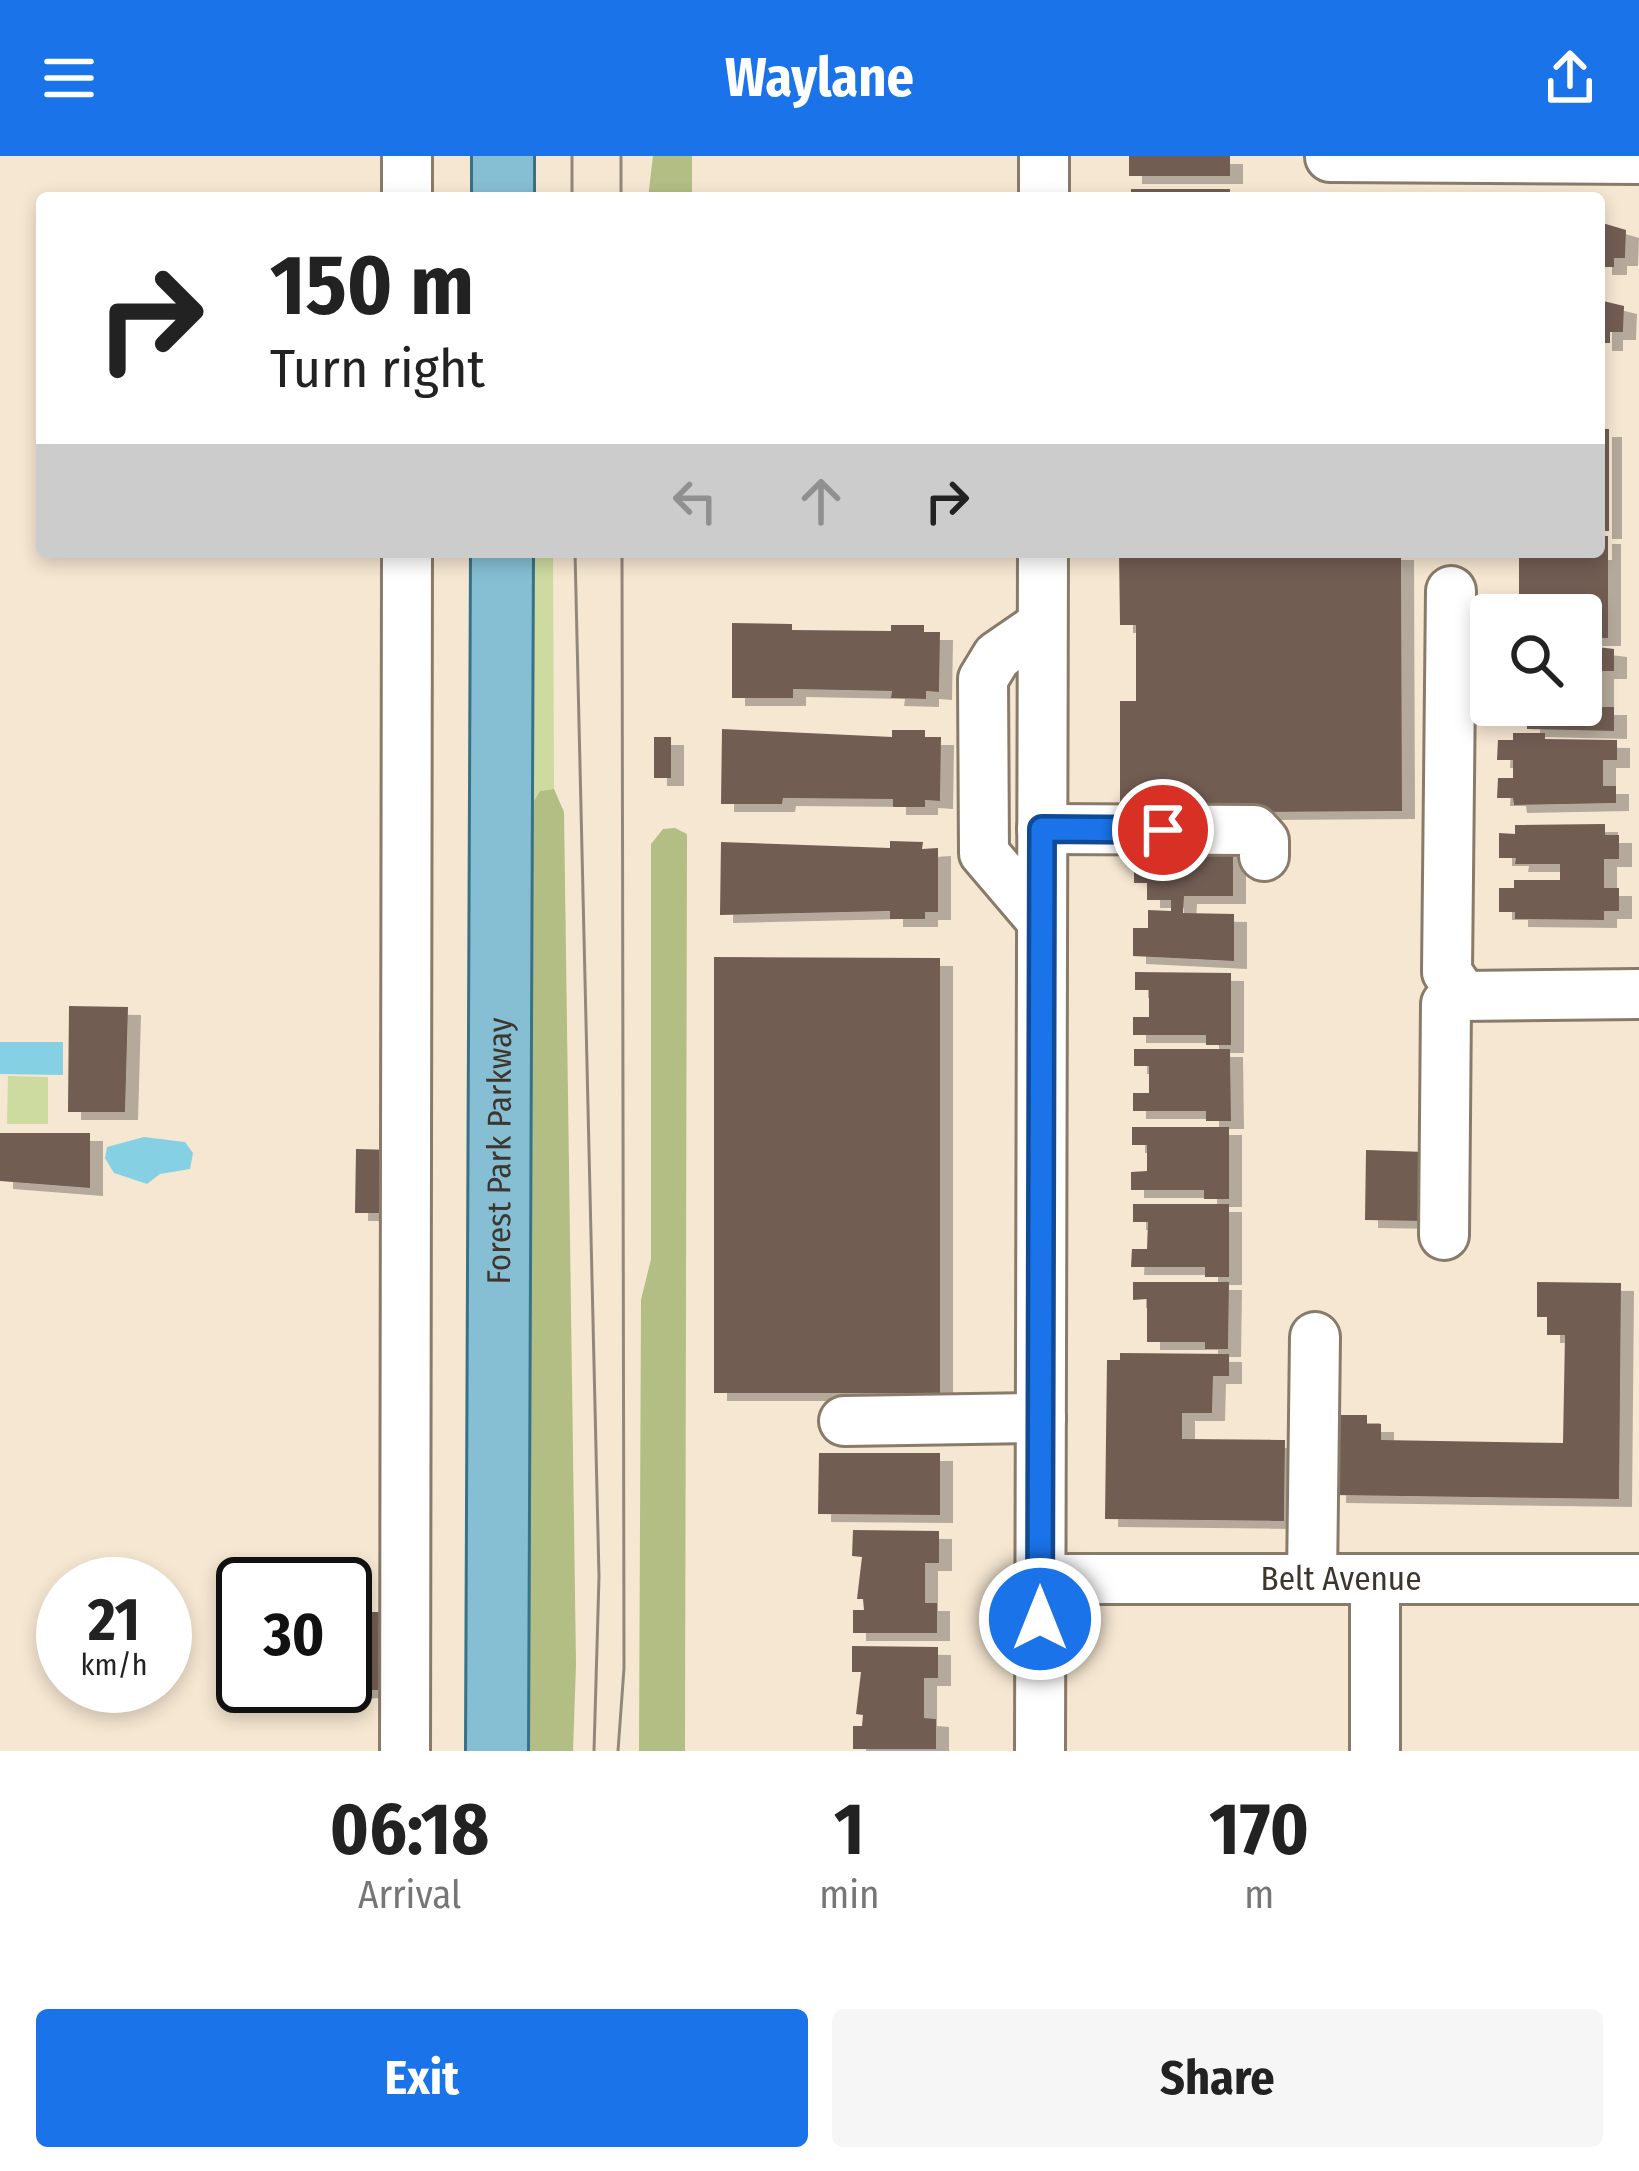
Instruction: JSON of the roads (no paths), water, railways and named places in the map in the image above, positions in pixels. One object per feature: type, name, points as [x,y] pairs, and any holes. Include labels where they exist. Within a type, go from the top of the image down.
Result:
[{"type":"main road","points":[[461,156],[461,192]]},
{"type":"main road","points":[[503,156],[503,192]]},
{"type":"main road","name":"Forest Park Parkway","points":[[456,1751],[461,558]]},
{"type":"main road","name":"Forest Park Parkway","points":[[497,1751],[502,558]]},
{"type":"street","points":[[407,156],[407,192]]},
{"type":"street","points":[[1044,156],[1044,192]]},
{"type":"street","points":[[1330,157],[1639,159]]},
{"type":"street","points":[[405,1751],[407,558]]},
{"type":"street","points":[[1040,1751],[1043,558]]},
{"type":"street","points":[[1451,591],[1448,972],[1463,996]]},
{"type":"street","points":[[1042,625],[997,656],[983,680],[984,853],[1042,921]]},
{"type":"street","points":[[1042,829],[1254,830],[1264,841],[1264,856]]},
{"type":"street","points":[[1444,1235],[1446,1004],[1463,996],[1639,994]]},
{"type":"street","points":[[1312,1579],[1315,1337]]},
{"type":"street","points":[[844,1421],[1041,1418]]},
{"type":"street","points":[[1375,1579],[1375,1751]]},
{"type":"street","name":"Belt Avenue","points":[[1041,1580],[1639,1579]]},
{"type":"water","points":[[0,1042],[63,1042],[63,1075],[0,1074]]},
{"type":"water","points":[[144,1137],[185,1142],[193,1153],[190,1169],[160,1174],[147,1184],[114,1173],[105,1158],[107,1147]]},
{"type":"tram line","points":[[572,156],[572,192]]},
{"type":"tram line","points":[[621,156],[621,192]]},
{"type":"tram line","points":[[575,558],[599,1577],[594,1751]]},
{"type":"tram line","points":[[618,1751],[624,1668],[622,558]]}]
